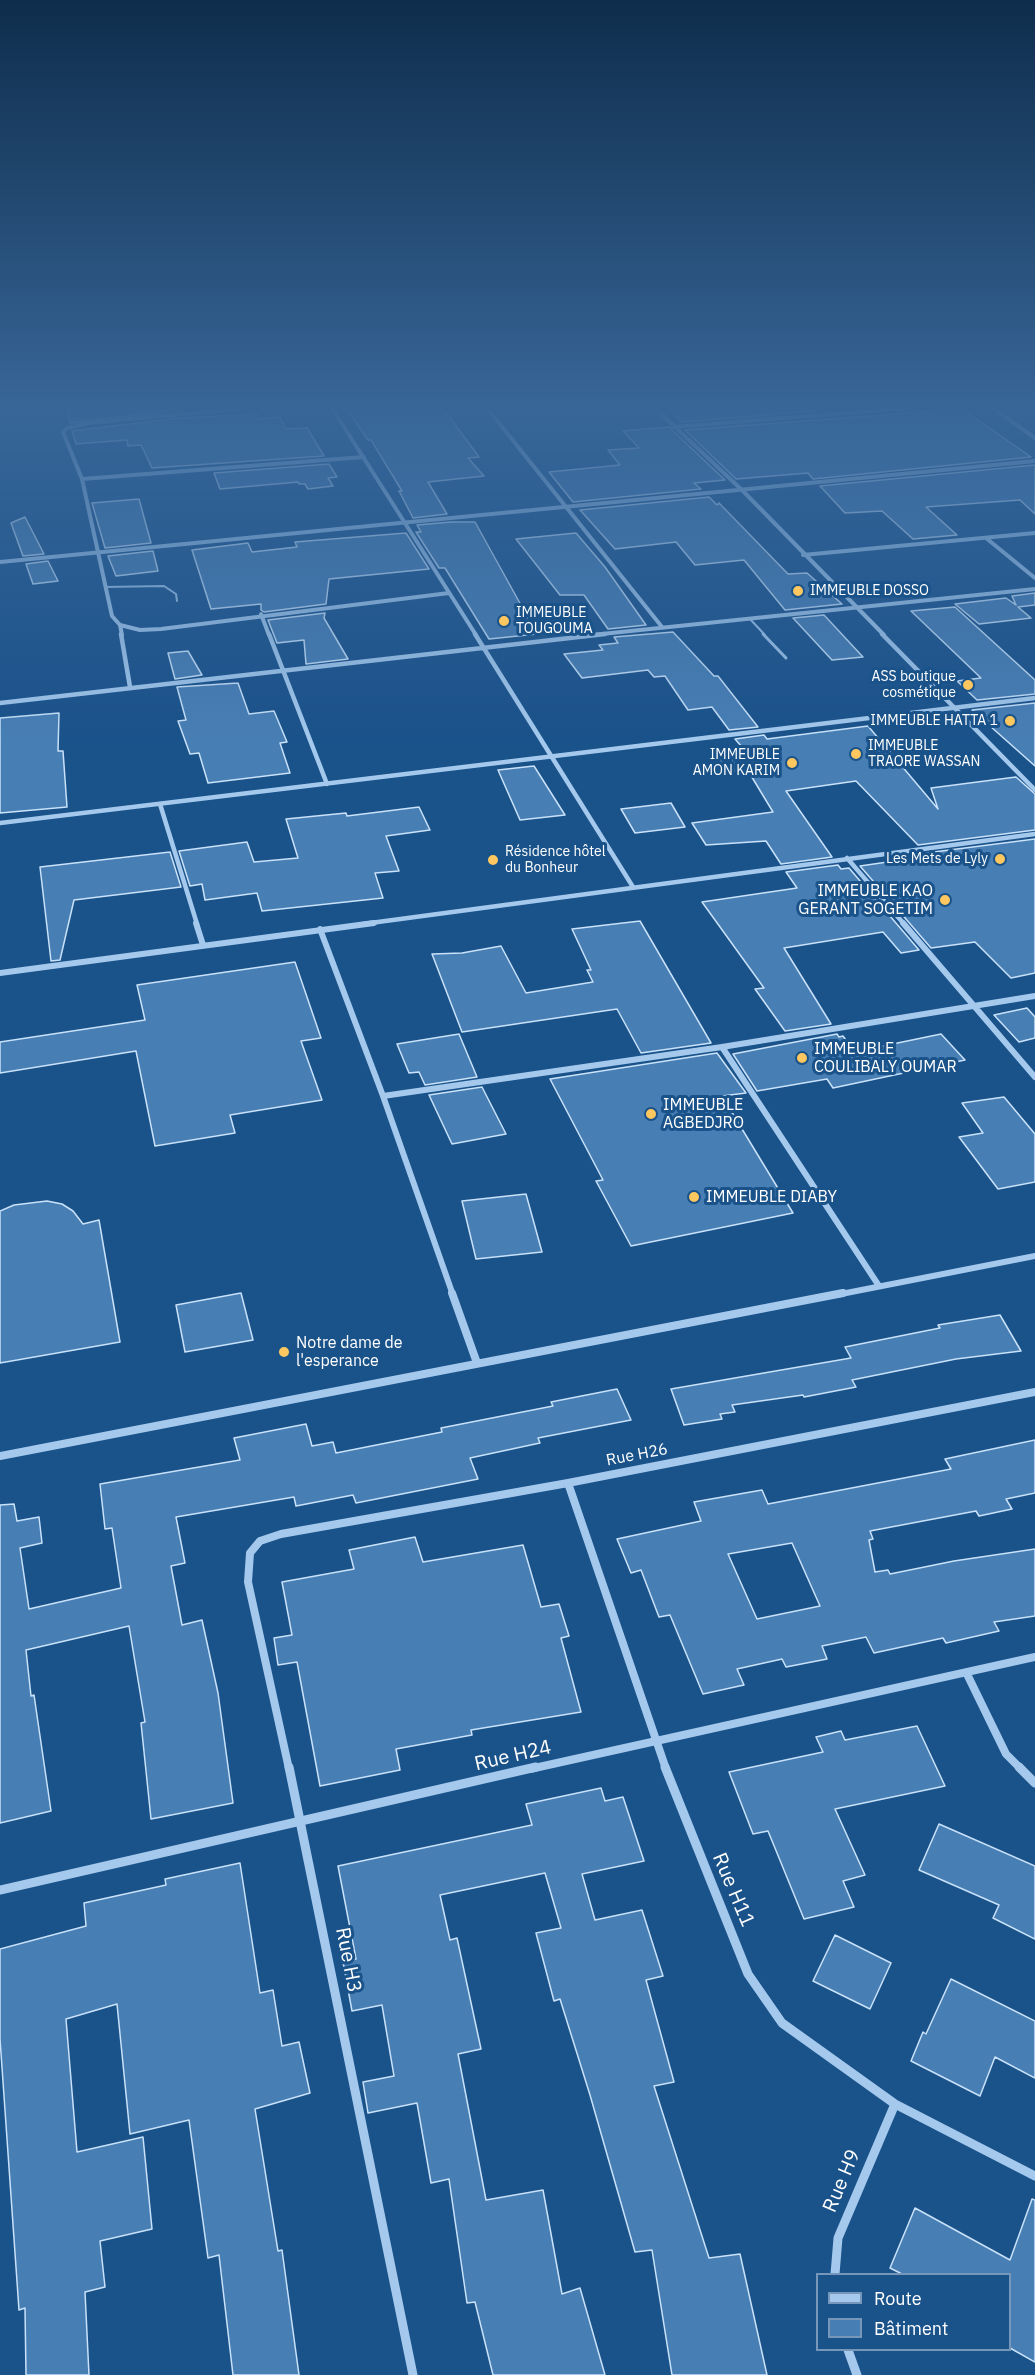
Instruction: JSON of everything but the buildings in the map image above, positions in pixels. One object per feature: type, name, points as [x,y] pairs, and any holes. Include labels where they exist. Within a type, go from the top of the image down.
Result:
[{"type":"street","points":[[91,519],[112,616],[120,625],[130,687]]},
{"type":"street","points":[[404,519],[633,887]]},
{"type":"street","points":[[0,562],[458,519]]},
{"type":"street","points":[[574,519],[662,627]]},
{"type":"street","points":[[769,519],[1035,790]]},
{"type":"street","points":[[803,555],[1035,533]]},
{"type":"street","points":[[986,538],[1035,578]]},
{"type":"street","points":[[0,703],[662,627],[1035,589]]},
{"type":"street","points":[[120,625],[140,630],[161,629],[261,614],[448,593]]},
{"type":"street","points":[[261,614],[327,784]]},
{"type":"street","points":[[0,823],[554,758],[1035,698]]},
{"type":"street","points":[[160,804],[203,945]]},
{"type":"street","points":[[0,973],[1035,834]]},
{"type":"street","points":[[847,858],[1035,1077]]},
{"type":"street","points":[[320,929],[383,1095],[477,1363]]},
{"type":"street","points":[[383,1095],[722,1047],[1035,996]]},
{"type":"street","points":[[722,1047],[879,1287]]},
{"type":"street","points":[[0,1456],[1035,1256]]},
{"type":"street","name":"Rue H26","points":[[250,1553],[260,1541],[281,1534],[568,1483],[1035,1392]]},
{"type":"street","name":"Rue H11","points":[[568,1483],[655,1740],[705,1872],[748,1974],[782,2023],[895,2104],[1035,2176]]},
{"type":"street","name":"Rue H3","points":[[250,1553],[248,1582],[301,1821],[413,2375]]},
{"type":"street","name":"Rue H24","points":[[0,1890],[655,1740],[967,1674],[1035,1657]]},
{"type":"street","points":[[967,1674],[1006,1754],[1035,1783]]},
{"type":"street","name":"Rue H9","points":[[835,2273],[838,2238],[895,2104]]},
{"type":"street","points":[[849,2351],[857,2375]]},
{"type":"lane","points":[[105,586],[164,586],[176,594],[177,601]]},
{"type":"lane","points":[[749,618],[786,658]]},
{"type":"place","name":"IMMEUBLE DOSSO","points":[[798,591]]},
{"type":"place","name":"IMMEUBLE TOUGOUMA","points":[[504,621]]},
{"type":"place","name":"ASS boutique cosmétique","points":[[968,685]]},
{"type":"place","name":"IMMEUBLE HATTA 1","points":[[1010,721]]},
{"type":"place","name":"IMMEUBLE TRAORE WASSAN","points":[[856,754]]},
{"type":"place","name":"IMMEUBLE AMON KARIM","points":[[792,763]]},
{"type":"place","name":"Les Mets de Lyly","points":[[1000,859]]},
{"type":"place","name":"Résidence hôtel du Bonheur","points":[[493,860]]},
{"type":"place","name":"IMMEUBLE KAO GERANT SOGETIM","points":[[945,900]]},
{"type":"place","name":"IMMEUBLE COULIBALY OUMAR","points":[[802,1058]]},
{"type":"place","name":"IMMEUBLE AGBEDJRO","points":[[651,1114]]},
{"type":"place","name":"IMMEUBLE DIABY","points":[[694,1197]]},
{"type":"place","name":"Notre dame de l'esperance","points":[[284,1352]]}]
